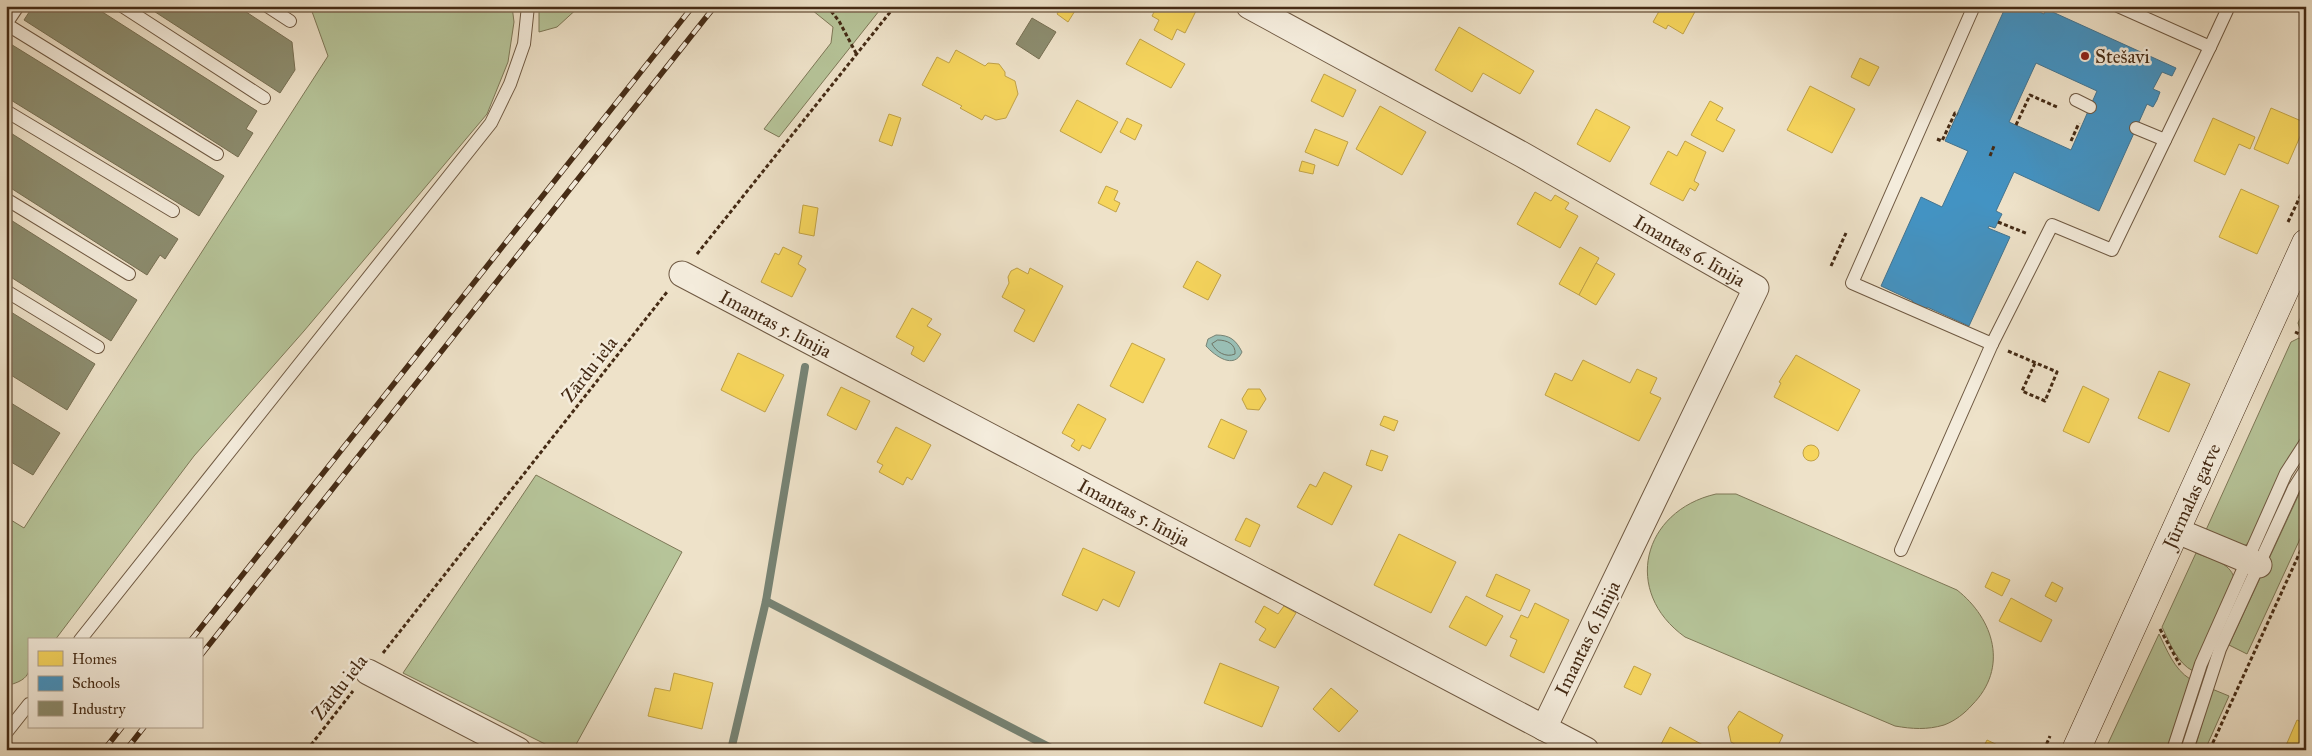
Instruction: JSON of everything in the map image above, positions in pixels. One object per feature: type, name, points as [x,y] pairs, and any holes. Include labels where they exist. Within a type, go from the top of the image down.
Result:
[{"type":"main road","name":"Jūrmalas gatve","points":[[2076,750],[2306,243]]},
{"type":"street","name":"Imantas 6. līnija","points":[[1249,6],[1523,155],[1756,288],[1544,728]]},
{"type":"street","name":"Imantas 5. līnija","points":[[682,274],[1586,750]]},
{"type":"street","points":[[2175,530],[2253,563]]},
{"type":"street","points":[[368,672],[518,750]]},
{"type":"lane","points":[[18,6],[6,24],[217,154]]},
{"type":"lane","points":[[122,6],[264,98]]},
{"type":"lane","points":[[267,6],[290,20]]},
{"type":"lane","points":[[82,638],[491,123],[510,84],[524,44],[528,6]]},
{"type":"lane","points":[[1974,6],[1852,283],[1992,344]]},
{"type":"lane","points":[[2118,6],[2210,47]]},
{"type":"lane","points":[[1901,550],[1992,344],[2052,225],[2112,250],[2229,6]]},
{"type":"lane","points":[[2076,100],[2090,107]]},
{"type":"lane","points":[[6,111],[173,211]]},
{"type":"lane","points":[[2136,128],[2165,140]]},
{"type":"lane","points":[[6,199],[129,274]]},
{"type":"lane","points":[[6,291],[98,347]]},
{"type":"lane","points":[[2187,750],[2220,649],[2286,473],[2306,442]]},
{"type":"lane","points":[[2173,750],[2201,664],[2253,563],[2306,469]]},
{"type":"lane","points":[[6,733],[28,705]]},
{"type":"path","points":[[826,6],[839,21],[857,55]]},
{"type":"path","name":"Zārdu iela","points":[[307,750],[895,6]]},
{"type":"path","points":[[2051,11],[2054,6]]},
{"type":"path","points":[[2016,125],[2030,95],[2060,108]]},
{"type":"path","points":[[2071,140],[2081,118]]},
{"type":"path","points":[[1990,156],[1994,146]]},
{"type":"path","points":[[1998,222],[2044,241]]},
{"type":"path","points":[[1831,266],[1846,233]]},
{"type":"path","points":[[1992,344],[2057,372],[2045,401],[2022,391],[2034,363]]},
{"type":"path","points":[[2210,750],[2306,539]]},
{"type":"green space","points":[[310,6],[512,6],[514,22],[508,62],[487,114],[304,331],[194,456],[57,638],[28,638],[28,674],[18,682],[9,685],[6,677],[6,517],[24,528],[328,56]]},
{"type":"green space","points":[[539,6],[580,6],[557,27],[539,32]]},
{"type":"green space","points":[[807,6],[883,6],[779,137],[764,129],[831,43],[833,27]]},
{"type":"green space","points":[[2306,306],[2306,334],[2301,332],[2298,323]]},
{"type":"green space","points":[[2299,338],[2306,341],[2306,433],[2282,470],[2251,539],[2246,545],[2239,546],[2206,530],[2291,342]]},
{"type":"green space","points":[[536,475],[682,552],[573,750],[557,750],[403,673]]},
{"type":"green space","points":[[2306,479],[2306,526],[2247,654],[2229,645]]},
{"type":"green space","points":[[1716,494],[1736,494],[1957,590],[1980,615],[1988,629],[1992,644],[1993,660],[1990,676],[1983,691],[1963,714],[1944,725],[1920,729],[1895,726],[1685,637],[1665,619],[1653,598],[1648,576],[1649,555],[1657,535],[1671,517],[1691,503]]},
{"type":"green space","points":[[2196,553],[2224,565],[2234,578],[2193,671],[2178,658],[2162,627]]},
{"type":"green space","points":[[2159,634],[2175,665],[2190,679],[2167,750],[2105,750]]},
{"type":"green space","points":[[2212,689],[2229,696],[2205,750],[2195,748]]},
{"type":"water","points":[[1216,335],[1229,337],[1235,341],[1242,352],[1239,357],[1229,361],[1224,360],[1210,350],[1206,346],[1208,339]]},
{"type":"building: Homes","points":[[1062,6],[1078,6],[1068,22],[1057,14]]},
{"type":"building: Homes","points":[[1157,6],[1186,6],[1196,11],[1185,33],[1177,29],[1172,40],[1154,30],[1159,20],[1152,16]]},
{"type":"building: Homes","points":[[1472,6],[1488,6],[1486,9],[1482,7],[1481,11]]},
{"type":"building: Homes","points":[[1662,6],[1698,6],[1683,34],[1668,25],[1666,29],[1653,22]]},
{"type":"building: Homes","points":[[1459,27],[1534,71],[1520,94],[1483,73],[1472,92],[1435,70]]},
{"type":"building: Homes","points":[[1140,39],[1185,64],[1171,88],[1126,64]]},
{"type":"building: Homes","points":[[956,50],[985,66],[988,63],[999,64],[1005,72],[1005,76],[1015,81],[1018,94],[1006,118],[996,120],[985,115],[982,120],[960,108],[962,106],[922,85],[937,57],[949,63]]},
{"type":"building: Homes","points":[[1860,58],[1879,67],[1869,86],[1851,77]]},
{"type":"building: Homes","points":[[1324,74],[1356,90],[1343,117],[1311,101]]},
{"type":"building: Homes","points":[[1810,86],[1855,109],[1832,153],[1787,130]]},
{"type":"building: Homes","points":[[1077,100],[1118,122],[1101,153],[1060,131]]},
{"type":"building: Homes","points":[[1710,101],[1723,108],[1716,120],[1735,130],[1723,152],[1691,135]]},
{"type":"building: Homes","points":[[1380,106],[1426,132],[1402,175],[1356,149]]},
{"type":"building: Homes","points":[[2271,108],[2306,123],[2288,164],[2254,149]]},
{"type":"building: Homes","points":[[1596,109],[1630,127],[1610,162],[1577,144]]},
{"type":"building: Homes","points":[[889,114],[901,118],[892,146],[879,141]]},
{"type":"building: Homes","points":[[1127,118],[1142,125],[1135,140],[1120,132]]},
{"type":"building: Homes","points":[[2213,118],[2255,137],[2250,149],[2239,144],[2225,175],[2194,161]]},
{"type":"building: Homes","points":[[1315,129],[1348,142],[1338,166],[1305,152]]},
{"type":"building: Homes","points":[[1685,141],[1706,152],[1694,181],[1699,184],[1695,191],[1690,188],[1683,201],[1650,184],[1668,151],[1677,156]]},
{"type":"building: Homes","points":[[1302,161],[1315,165],[1313,174],[1299,171]]},
{"type":"building: Homes","points":[[1106,186],[1118,191],[1114,200],[1120,203],[1116,212],[1098,203]]},
{"type":"building: Homes","points":[[2241,189],[2279,206],[2257,254],[2219,237]]},
{"type":"building: Homes","points":[[1535,192],[1551,201],[1555,195],[1569,203],[1565,209],[1578,216],[1560,248],[1517,224]]},
{"type":"building: Homes","points":[[803,205],[818,208],[814,236],[799,233]]},
{"type":"building: Homes","points":[[783,247],[802,256],[798,264],[806,269],[792,297],[761,282],[775,253],[779,255]]},
{"type":"building: Homes","points":[[1580,247],[1599,258],[1579,295],[1559,284]]},
{"type":"building: Homes","points":[[1197,261],[1221,275],[1208,300],[1183,287]]},
{"type":"building: Homes","points":[[1596,263],[1615,274],[1596,305],[1579,295]]},
{"type":"building: Homes","points":[[1017,268],[1028,274],[1030,268],[1063,286],[1034,342],[1014,331],[1025,310],[1002,297],[1009,283],[1008,277],[1011,271]]},
{"type":"building: Homes","points":[[912,308],[932,319],[927,326],[941,334],[924,362],[911,354],[914,347],[896,337]]},
{"type":"building: Homes","points":[[1132,343],[1165,359],[1143,403],[1110,386]]},
{"type":"building: Homes","points":[[738,353],[784,375],[765,412],[721,390]]},
{"type":"building: Homes","points":[[1796,355],[1860,390],[1838,431],[1774,397],[1781,383],[1779,382]]},
{"type":"building: Homes","points":[[1583,360],[1630,383],[1637,369],[1657,378],[1650,393],[1661,398],[1639,441],[1545,395],[1555,373],[1572,381]]},
{"type":"building: Homes","points":[[2159,371],[2190,384],[2169,432],[2138,418]]},
{"type":"building: Homes","points":[[2083,386],[2109,399],[2089,443],[2063,431]]},
{"type":"building: Homes","points":[[841,387],[870,401],[856,430],[827,415]]},
{"type":"building: Homes","points":[[1248,389],[1260,389],[1266,399],[1259,410],[1247,409],[1242,399]]},
{"type":"building: Homes","points":[[1078,404],[1106,419],[1090,449],[1082,445],[1079,451],[1071,446],[1075,440],[1062,433]]},
{"type":"building: Homes","points":[[1384,416],[1398,421],[1394,431],[1380,425]]},
{"type":"building: Homes","points":[[1221,419],[1247,431],[1234,459],[1208,447]]},
{"type":"building: Homes","points":[[896,427],[931,445],[912,480],[907,477],[903,485],[879,472],[883,465],[877,462]]},
{"type":"building: Homes","points":[[1811,445],[1817,447],[1819,453],[1817,459],[1811,461],[1805,459],[1803,453],[1805,447]]},
{"type":"building: Homes","points":[[1371,450],[1388,456],[1382,471],[1366,465]]},
{"type":"building: Homes","points":[[1324,472],[1352,486],[1332,525],[1297,507],[1310,484],[1316,487]]},
{"type":"building: Homes","points":[[1246,518],[1260,525],[1250,547],[1235,540]]},
{"type":"building: Homes","points":[[1399,534],[1456,562],[1431,613],[1374,585]]},
{"type":"building: Homes","points":[[1083,548],[1135,572],[1119,607],[1103,599],[1097,611],[1062,595]]},
{"type":"building: Homes","points":[[1992,572],[2010,580],[2002,596],[1985,587]]},
{"type":"building: Homes","points":[[1496,574],[1530,590],[1520,611],[1486,596]]},
{"type":"building: Homes","points":[[2052,582],[2063,588],[2056,602],[2045,596]]},
{"type":"building: Homes","points":[[1466,596],[1503,616],[1486,646],[1449,627]]},
{"type":"building: Homes","points":[[2011,598],[2052,620],[2041,642],[1999,621]]},
{"type":"building: Homes","points":[[1535,603],[1569,620],[1544,673],[1510,656],[1517,640],[1510,637],[1521,615],[1528,618]]},
{"type":"building: Homes","points":[[1264,606],[1278,614],[1284,606],[1296,613],[1275,648],[1259,640],[1266,629],[1255,622]]},
{"type":"building: Homes","points":[[1220,663],[1279,687],[1262,727],[1204,703]]},
{"type":"building: Homes","points":[[1634,666],[1651,674],[1641,695],[1624,687]]},
{"type":"building: Homes","points":[[674,673],[713,683],[702,729],[648,716],[655,688],[670,691]]},
{"type":"building: Homes","points":[[1331,688],[1358,711],[1339,732],[1313,709]]},
{"type":"building: Homes","points":[[1739,711],[1783,735],[1776,750],[1745,750],[1731,742],[1728,727]]},
{"type":"building: Homes","points":[[2297,720],[2306,724],[2306,750],[2284,750]]},
{"type":"building: Homes","points":[[1670,727],[1712,750],[1658,750]]},
{"type":"building: Homes","points":[[1987,740],[2008,750],[1982,750]]},
{"type":"building: Schools","points":[[2006,6],[2027,6],[2044,14],[2046,9],[2176,68],[2172,76],[2162,72],[2153,89],[2160,92],[2157,100],[2153,107],[2147,104],[2099,211],[2014,172],[1996,211],[2002,214],[1995,228],[1989,226],[1988,228],[2010,237],[1969,326],[1927,307],[1924,313],[1910,307],[1913,301],[1881,286],[1921,197],[1942,207],[1968,151],[1945,141]],"holes":[[[2036,63],[2097,91],[2071,150],[2009,122]]]},
{"type":"building: Industry","points":[[33,6],[93,6],[257,111],[246,129],[253,133],[238,157],[24,20]]},
{"type":"building: Industry","points":[[146,6],[237,6],[292,42],[295,70],[280,93]]},
{"type":"building: Industry","points":[[290,6],[300,6],[297,11]]},
{"type":"building: Industry","points":[[1032,18],[1056,32],[1039,59],[1016,44]]},
{"type":"building: Industry","points":[[9,43],[224,176],[199,216],[6,97],[6,47]]},
{"type":"building: Industry","points":[[6,130],[178,239],[165,259],[160,255],[147,275],[6,185]]},
{"type":"building: Industry","points":[[6,217],[137,300],[111,341],[6,274]]},
{"type":"building: Industry","points":[[6,309],[95,364],[67,410],[6,372]]},
{"type":"building: Industry","points":[[6,400],[60,433],[33,475],[6,459]]},
{"type":"waterway","points":[[731,750],[766,601],[805,367]]},
{"type":"waterway","points":[[766,601],[1055,750]]},
{"type":"railway","points":[[193,638],[693,6]]},
{"type":"railway","points":[[202,654],[715,6]]},
{"type":"railway","points":[[104,750],[121,728]]},
{"type":"railway","points":[[126,750],[143,728]]},
{"type":"place","name":"Stešavi","points":[[2085,56]]}]
